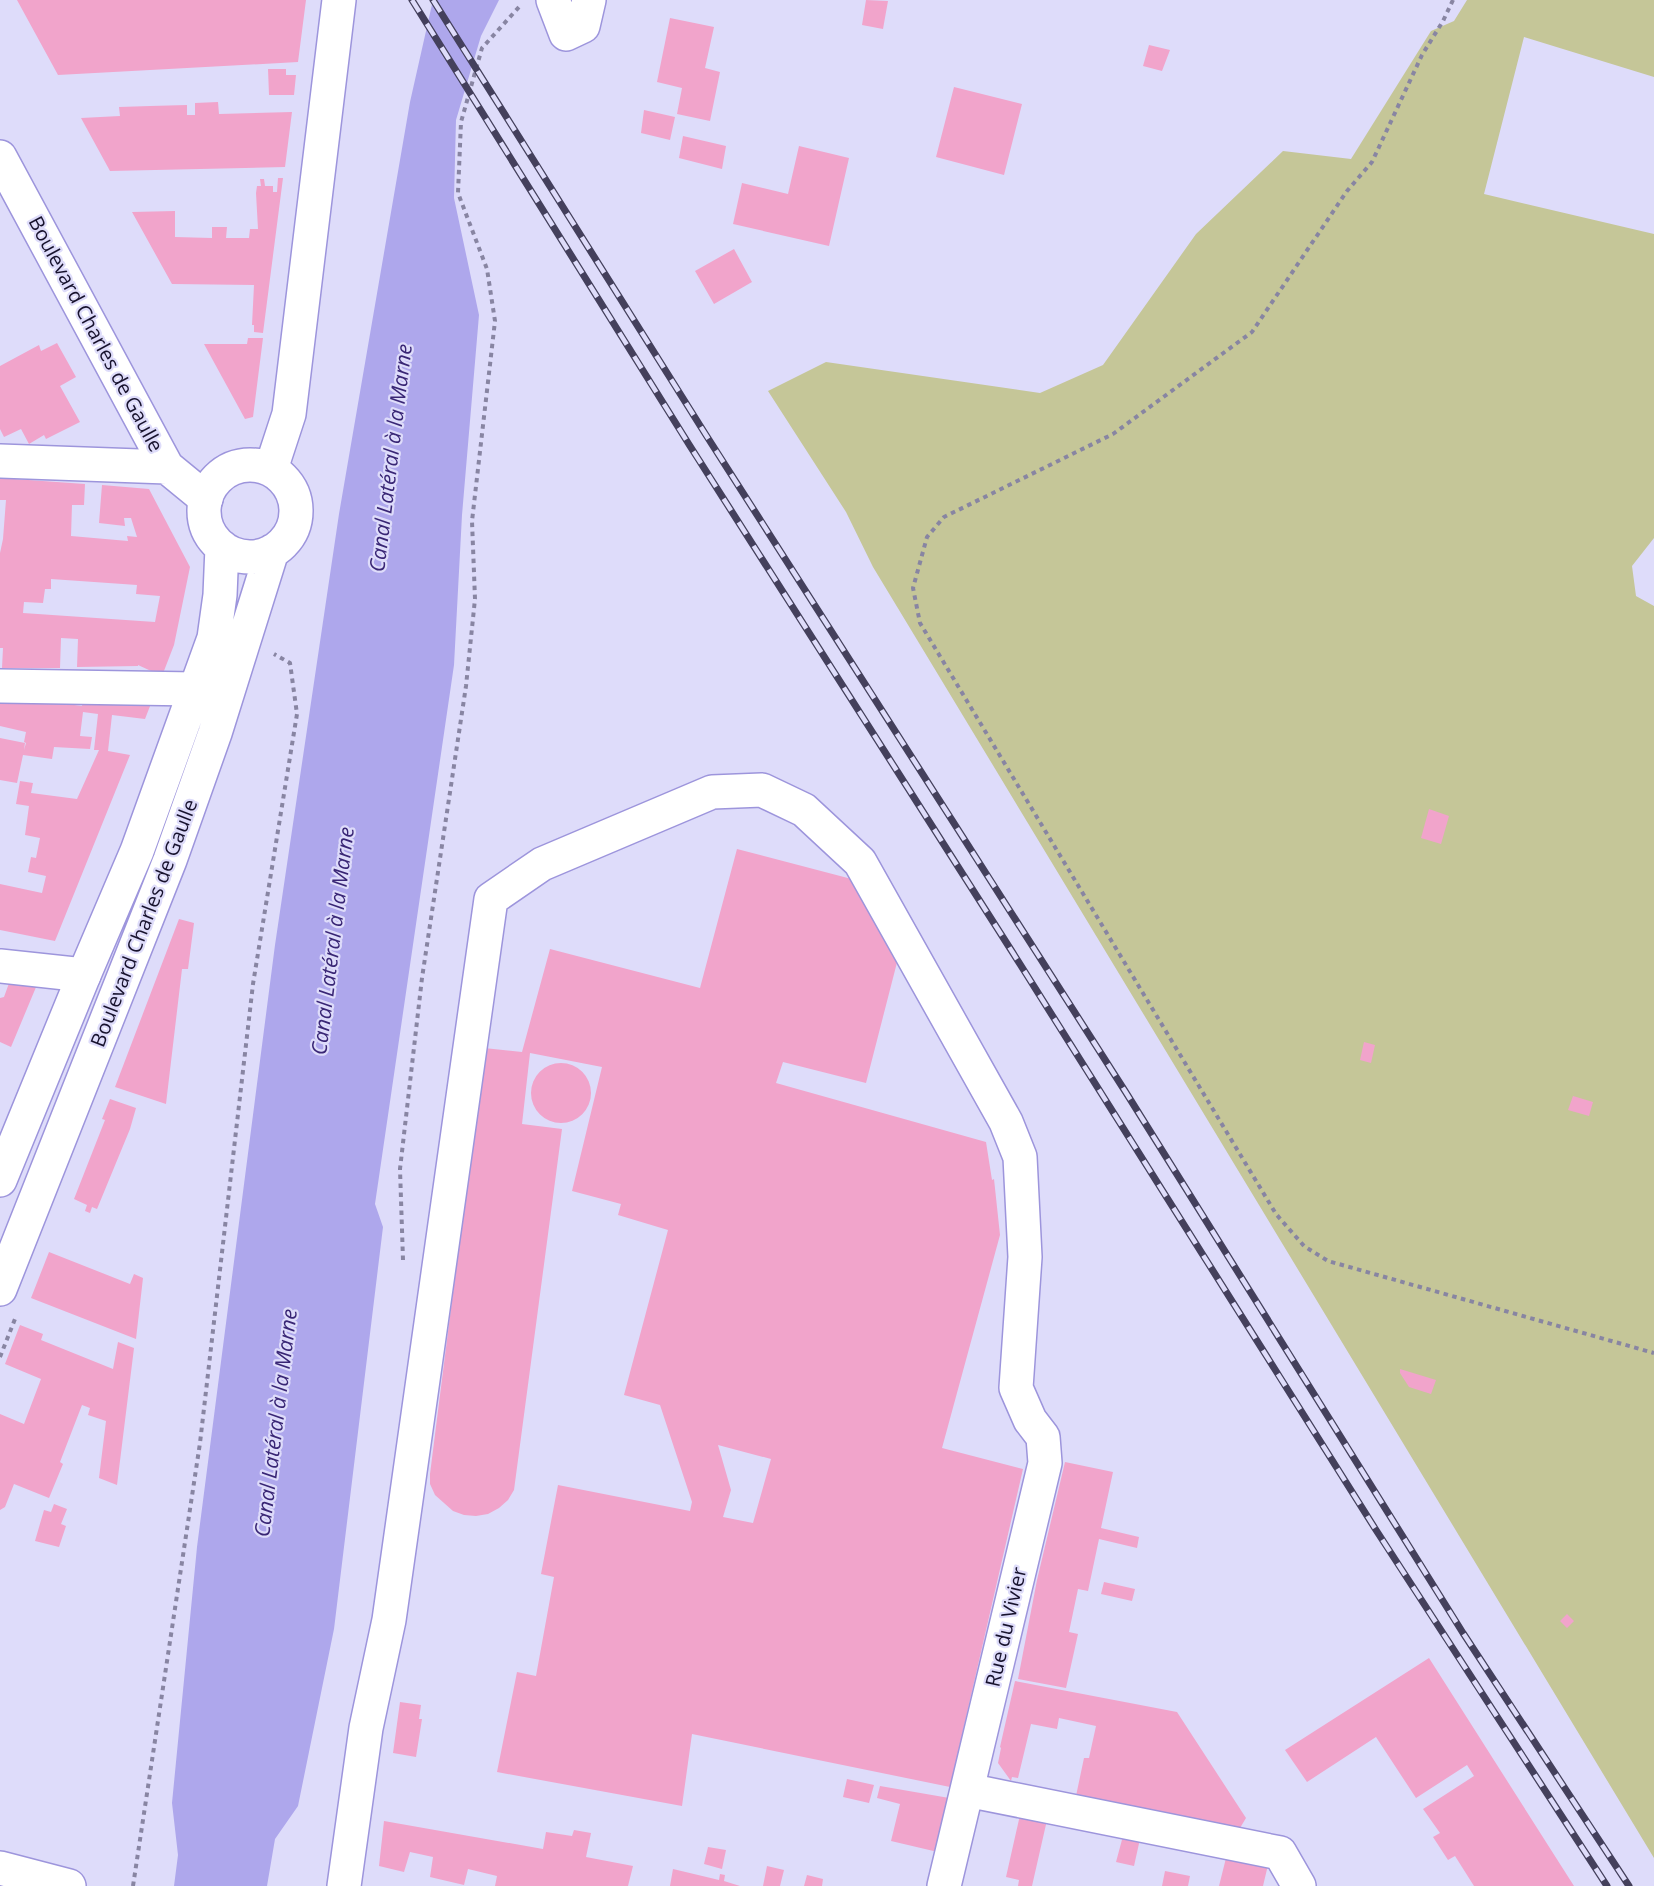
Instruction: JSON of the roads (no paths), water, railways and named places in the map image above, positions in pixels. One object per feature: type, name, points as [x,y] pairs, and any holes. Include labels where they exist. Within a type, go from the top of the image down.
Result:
[{"type":"main road","points":[[271,470],[289,414],[339,0]]},
{"type":"main road","points":[[553,0],[566,34],[583,26],[589,0]]},
{"type":"main road","name":"Boulevard Charles de Gaulle","points":[[0,157],[167,467],[206,499]]},
{"type":"main road","points":[[0,461],[167,467]]},
{"type":"main road","points":[[250,465],[271,470],[289,486],[295,500],[296,514],[292,529],[284,542],[272,551],[260,556],[234,554],[222,547],[213,537],[207,525],[204,512],[212,485],[223,474],[236,467],[250,465]]},
{"type":"main road","name":"Boulevard Charles de Gaulle","points":[[0,1180],[137,851],[214,638],[220,594],[222,547]]},
{"type":"main road","name":"Boulevard Charles de Gaulle","points":[[0,1289],[170,860],[215,733],[272,551]]},
{"type":"main road","points":[[0,686],[196,689]]},
{"type":"main road","name":"Rue du Vivier","points":[[344,1886],[366,1728],[389,1620],[491,899],[542,864],[712,792],[762,790],[804,810],[860,861],[1006,1122],[1020,1157],[1025,1257],[1016,1388],[1030,1420],[1043,1437],[1045,1463],[944,1886]]},
{"type":"main road","points":[[0,966],[84,975]]},
{"type":"main road","points":[[967,1790],[1280,1853],[1299,1886]]},
{"type":"main road","points":[[10,1875],[69,1886]]},
{"type":"water","name":"Canal Latéral à la Marne","points":[[433,0],[499,0],[481,36],[456,120],[454,198],[479,315],[462,515],[454,665],[375,1204],[383,1227],[334,1629],[298,1806],[275,1839],[267,1886],[174,1886],[178,1855],[172,1803],[197,1547],[275,945],[339,514],[410,102]]},
{"type":"railway","points":[[412,0],[690,446],[1013,953],[1376,1530],[1607,1886]]},
{"type":"railway","points":[[433,0],[706,435],[1125,1091],[1463,1633],[1629,1886]]}]
